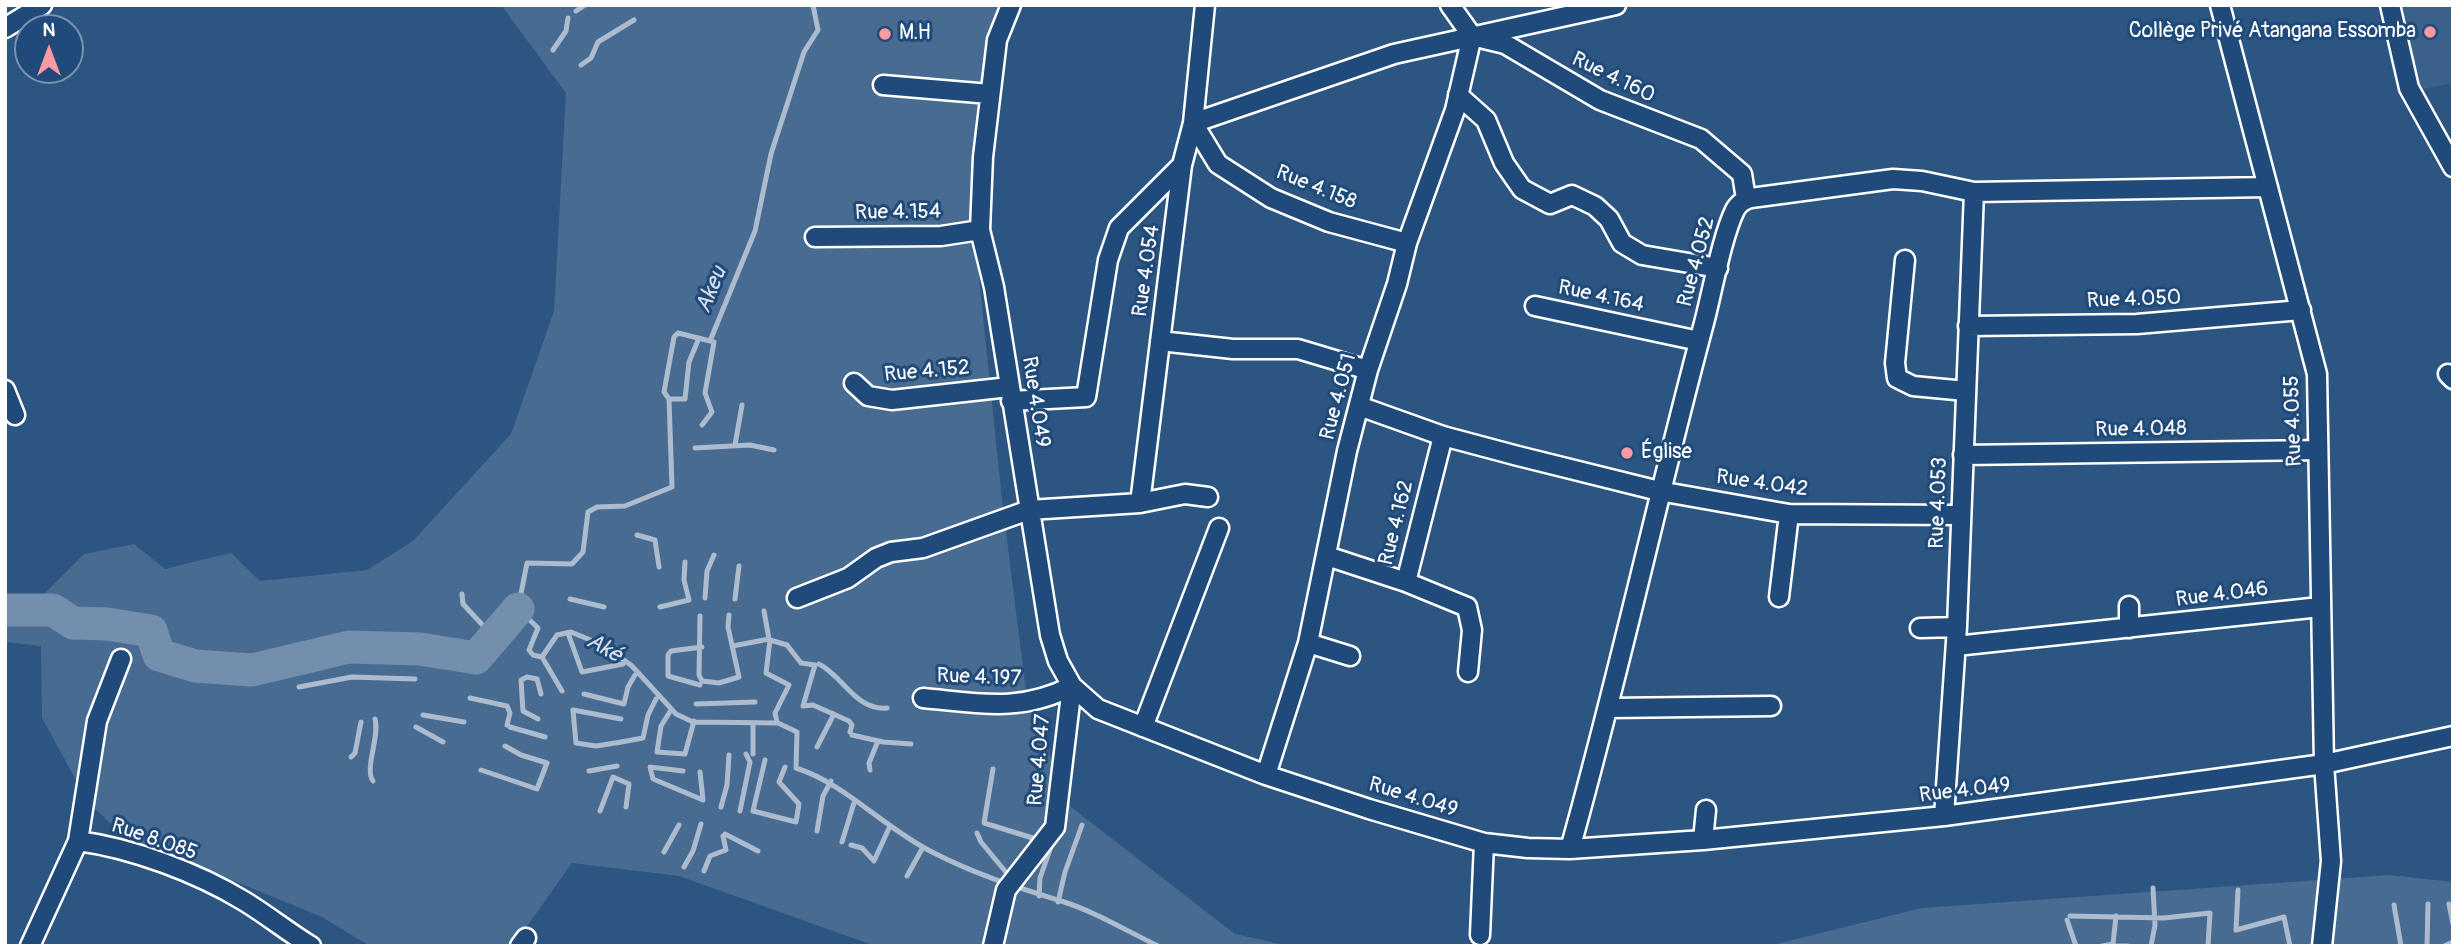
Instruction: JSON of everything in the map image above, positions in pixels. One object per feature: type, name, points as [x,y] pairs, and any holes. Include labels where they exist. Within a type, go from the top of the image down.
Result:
[{"type":"street","points":[[5,28],[42,5]]},
{"type":"street","name":"Rue 4.049","points":[[1011,5],[996,40],[983,157],[980,230],[993,287],[1050,635],[1058,661],[1072,686],[1098,709],[1266,775],[1484,843],[1570,849],[1703,840],[1944,816],[2324,764],[2453,736]]},
{"type":"street","name":"Rue 4.054","points":[[1140,503],[1182,165],[1193,123],[1205,5]]},
{"type":"street","points":[[1450,5],[1472,36]]},
{"type":"street","points":[[1193,123],[1394,54],[1616,5]]},
{"type":"street","name":"Rue 4.055","points":[[2220,5],[2318,374],[2324,764],[2331,861],[2322,946]]},
{"type":"street","points":[[2390,5],[2409,88],[2452,162]]},
{"type":"street","name":"Rue 4.051","points":[[1266,775],[1308,643],[1335,507],[1368,370],[1397,284],[1407,243],[1458,95],[1472,36]]},
{"type":"street","name":"Rue 4.160","points":[[1472,36],[1505,44],[1600,100],[1701,139],[1742,174],[1746,199]]},
{"type":"street","points":[[883,85],[990,94]]},
{"type":"street","points":[[1458,95],[1486,120],[1504,163],[1522,189],[1550,204],[1572,195],[1595,206],[1609,219],[1622,243],[1642,255],[1718,268]]},
{"type":"street","name":"Rue 4.158","points":[[1193,123],[1219,164],[1271,198],[1329,222],[1407,243]]},
{"type":"street","name":"Rue 4.152","points":[[854,383],[868,396],[892,401],[1010,394],[1086,397],[1108,260],[1119,228],[1182,165]]},
{"type":"street","points":[[1746,199],[1893,179],[1922,181],[1974,192],[2268,187]]},
{"type":"street","name":"Rue 4.053","points":[[1944,816],[1957,627],[1974,192]]},
{"type":"street","name":"Rue 4.052","points":[[1570,849],[1610,708],[1659,491],[1718,268],[1735,210],[1746,199]]},
{"type":"street","name":"Rue 4.154","points":[[815,237],[942,236],[980,230]]},
{"type":"street","points":[[1905,260],[1895,363],[1897,378],[1913,386],[1966,391]]},
{"type":"street","name":"Rue 4.164","points":[[1535,306],[1699,341]]},
{"type":"street","name":"Rue 4.050","points":[[1968,326],[2137,324],[2301,310]]},
{"type":"street","points":[[1160,341],[1233,349],[1298,349],[1368,370]]},
{"type":"street","points":[[5,390],[15,415]]},
{"type":"street","name":"Rue 4.042","points":[[1359,406],[1443,436],[1659,491],[1789,514],[1961,515]]},
{"type":"street","name":"Rue 4.162","points":[[1327,556],[1406,582],[1443,436]]},
{"type":"street","name":"Rue 4.048","points":[[1963,455],[2318,450]]},
{"type":"street","points":[[797,598],[848,578],[876,558],[891,552],[923,548],[1030,510],[1140,503],[1185,494],[1208,497]]},
{"type":"street","points":[[1779,597],[1789,514]]},
{"type":"street","points":[[1143,727],[1219,528]]},
{"type":"street","points":[[1406,582],[1467,607],[1472,630],[1468,672]]},
{"type":"street","points":[[2129,606],[2129,628]]},
{"type":"street","name":"Rue 4.046","points":[[1956,646],[2320,607]]},
{"type":"street","points":[[1920,628],[1957,627]]},
{"type":"street","points":[[1308,643],[1350,656]]},
{"type":"street","points":[[78,841],[97,721],[121,659]]},
{"type":"street","name":"Rue 4.197","points":[[923,698],[1009,705],[1035,702],[1072,686]]},
{"type":"street","name":"Rue 4.047","points":[[993,946],[1006,890],[1055,827],[1072,686]]},
{"type":"street","points":[[1610,708],[1771,706]]},
{"type":"street","points":[[1703,840],[1706,810]]},
{"type":"street","name":"Rue 8.085","points":[[30,946],[78,841],[115,846],[214,885],[243,900],[311,946]]},
{"type":"street","points":[[1480,935],[1484,843]]},
{"type":"shaded area","points":[[501,5],[1004,5],[987,46],[970,191],[1003,509],[1027,698],[1071,807],[1235,934],[1289,946],[875,946],[679,876],[572,863],[513,946],[370,946],[322,917],[124,836],[88,802],[42,718],[41,646],[5,642],[5,603],[26,602],[44,594],[84,554],[134,544],[165,569],[231,553],[260,581],[367,570],[413,541],[511,434],[554,311],[566,93]]},
{"type":"shaded area","name":"Collège Privé Atangana Essomba","points":[[2400,5],[2453,5],[2453,83],[2418,90]]},
{"type":"shaded area","points":[[2390,875],[2453,882],[2453,946],[1768,946],[1922,908]]},
{"type":"waterway","points":[[576,11],[585,5]]},
{"type":"waterway","name":"Aké","points":[[813,5],[818,30],[804,52],[771,154],[755,231],[710,341],[678,333],[674,337],[664,392],[669,399],[672,487],[625,506],[597,507],[588,512],[583,552],[572,564],[527,563],[518,609],[538,628],[529,650],[533,655],[542,657],[557,635],[571,632],[605,646],[632,666],[676,714],[693,722],[778,723],[797,732],[796,768],[832,784],[914,842],[980,874],[1086,910],[1158,946]]},
{"type":"waterway","points":[[553,50],[566,31],[568,18]]},
{"type":"waterway","points":[[581,65],[591,58],[598,42],[634,20]]},
{"type":"waterway","points":[[669,399],[685,399],[689,362],[699,338]]},
{"type":"waterway","points":[[702,425],[712,412],[705,393],[714,342]]},
{"type":"waterway","points":[[735,445],[742,405]]},
{"type":"waterway","points":[[695,448],[750,445],[774,450]]},
{"type":"waterway","points":[[637,535],[655,540],[659,567]]},
{"type":"waterway","points":[[705,598],[707,571],[714,555]]},
{"type":"waterway","points":[[660,607],[689,600],[684,580],[685,562]]},
{"type":"waterway","points":[[735,599],[739,566]]},
{"type":"waterway","points":[[462,594],[463,604],[488,631]]},
{"type":"waterway","points":[[570,599],[604,607]]},
{"type":"waterway","name":"Aké","points":[[5,610],[53,610],[73,623],[107,624],[151,631],[159,655],[195,666],[252,670],[349,647],[420,649],[476,658],[518,609]]},
{"type":"waterway","points":[[733,646],[769,639],[764,611]]},
{"type":"waterway","points":[[700,616],[699,675],[702,681],[719,683],[739,677],[728,627],[729,615]]},
{"type":"waterway","points":[[568,633],[582,672],[623,664]]},
{"type":"waterway","points":[[777,722],[775,713],[789,685],[766,673],[770,640],[787,645],[801,663],[815,665],[803,706],[813,705],[849,721],[852,725],[850,732]]},
{"type":"waterway","points":[[700,685],[668,676],[668,655],[671,651],[702,647]]},
{"type":"waterway","points":[[542,657],[562,691]]},
{"type":"waterway","points":[[819,664],[828,669],[858,699],[876,707],[887,708]]},
{"type":"waterway","points":[[584,694],[624,704],[628,687],[635,675]]},
{"type":"waterway","points":[[299,687],[352,677],[415,679]]},
{"type":"waterway","points":[[538,719],[523,711],[521,680],[527,677],[537,679],[541,694]]},
{"type":"waterway","points":[[470,698],[507,706],[510,713],[507,725]]},
{"type":"waterway","points":[[616,743],[643,738],[648,715],[656,699]]},
{"type":"waterway","points":[[696,704],[755,702]]},
{"type":"waterway","points":[[615,743],[596,746],[576,743],[573,710],[621,719]]},
{"type":"waterway","points":[[671,710],[661,726],[657,752],[685,754],[694,721]]},
{"type":"waterway","points":[[817,747],[834,714]]},
{"type":"waterway","points":[[423,715],[464,722]]},
{"type":"waterway","points":[[373,781],[370,769],[376,734],[375,719]]},
{"type":"waterway","points":[[351,757],[355,753],[361,722]]},
{"type":"waterway","points":[[753,723],[753,754]]},
{"type":"waterway","points":[[416,727],[443,742]]},
{"type":"waterway","points":[[510,727],[545,737]]},
{"type":"waterway","points":[[852,735],[883,742],[911,744]]},
{"type":"waterway","points":[[870,770],[869,763],[878,741]]},
{"type":"waterway","points":[[481,770],[537,789],[547,763],[521,755],[505,746]]},
{"type":"waterway","points":[[740,811],[750,762],[746,754]]},
{"type":"waterway","points":[[721,807],[727,785],[729,755]]},
{"type":"waterway","points":[[765,760],[753,811],[796,822],[799,804],[779,782],[785,767]]},
{"type":"waterway","points":[[589,771],[617,766]]},
{"type":"waterway","points":[[683,771],[650,767],[653,779],[703,800],[700,772]]},
{"type":"waterway","points":[[993,769],[984,823],[1036,839]]},
{"type":"waterway","points":[[600,811],[613,777],[629,784],[626,807]]},
{"type":"waterway","points":[[817,831],[823,796],[831,781]]},
{"type":"waterway","points":[[842,842],[854,803]]},
{"type":"waterway","points":[[684,867],[693,851],[701,824]]},
{"type":"waterway","points":[[664,852],[679,825]]},
{"type":"waterway","points":[[1058,902],[1065,872],[1082,825]]},
{"type":"waterway","points":[[851,845],[862,848],[874,861],[890,826]]},
{"type":"waterway","points":[[977,833],[981,842],[1010,877]]},
{"type":"waterway","points":[[725,834],[758,851]]},
{"type":"waterway","points":[[704,871],[710,856],[726,850],[723,836]]},
{"type":"waterway","points":[[1039,896],[1040,878],[1053,841]]},
{"type":"waterway","points":[[907,876],[922,849]]},
{"type":"waterway","points":[[2151,946],[2155,925],[2153,888]]},
{"type":"waterway","points":[[2238,890],[2236,930],[2284,917],[2290,946]]},
{"type":"waterway","points":[[2427,946],[2428,904]]},
{"type":"waterway","points":[[2449,904],[2453,924]]},
{"type":"waterway","points":[[2394,905],[2401,946]]},
{"type":"waterway","points":[[2070,916],[2164,918],[2210,913],[2208,946]]},
{"type":"waterway","points":[[2102,946],[2113,944],[2116,916]]},
{"type":"waterway","points":[[2067,920],[2076,946]]},
{"type":"waterway","points":[[2444,946],[2453,942]]},
{"type":"waterway","points":[[2116,946],[2128,946]]},
{"type":"place","name":"Collège Privé Atangana Essomba","points":[[2430,32]]},
{"type":"place","name":"M.H","points":[[885,34]]},
{"type":"place","name":"Église","points":[[1627,453]]},
{"type":"water label","name":"Akeu","points":[[712,290]]}]
